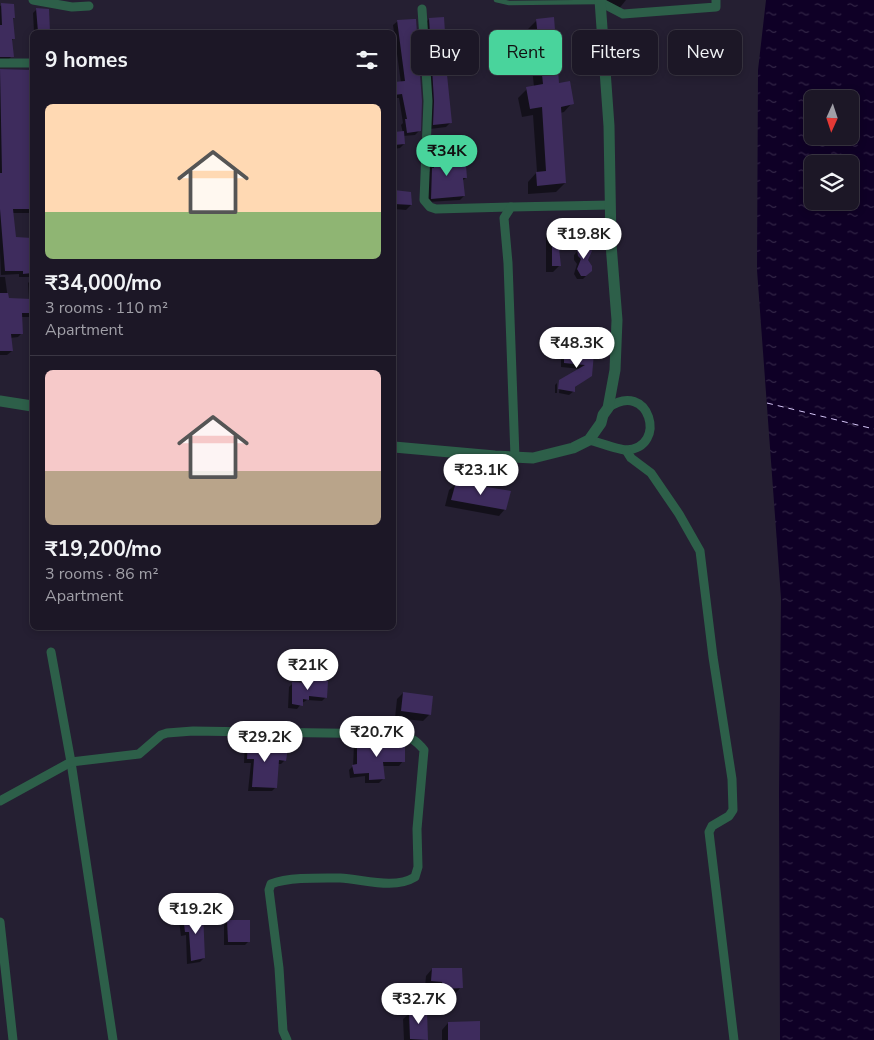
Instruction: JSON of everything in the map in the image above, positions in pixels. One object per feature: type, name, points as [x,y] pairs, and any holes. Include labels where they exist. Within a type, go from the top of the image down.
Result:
[{"type":"street","points":[[33,0],[72,7],[89,6]]},
{"type":"street","points":[[600,1],[623,14],[716,7],[716,0]]},
{"type":"street","points":[[600,1],[609,126],[611,244],[617,320],[615,370],[608,408]]},
{"type":"street","points":[[422,9],[428,102],[424,200],[430,207],[610,205]]},
{"type":"street","points":[[0,63],[30,64]]},
{"type":"street","points":[[511,207],[504,218],[508,263],[515,457]]},
{"type":"street","points":[[589,440],[626,450],[641,445],[646,439],[651,424],[649,416],[639,404],[622,400],[614,403],[603,415],[601,423],[602,432],[611,445]]},
{"type":"street","points":[[0,401],[30,406]]},
{"type":"street","points":[[396,447],[533,458],[573,448],[589,440],[601,423]]},
{"type":"street","points":[[626,450],[631,458],[651,473],[680,514],[700,551],[713,657],[732,778],[733,810],[729,816],[712,826],[709,832],[734,1040]]},
{"type":"street","points":[[51,652],[71,762],[113,1040]]},
{"type":"street","points":[[0,801],[71,762],[139,754],[161,735],[167,733],[193,731],[398,734],[412,738],[419,743],[424,750],[424,757],[417,829],[418,867],[416,878],[410,881],[390,883],[339,878],[280,880],[271,884],[269,890],[279,968],[283,1031],[287,1040]]},
{"type":"street","points":[[0,922],[12,1040]]},
{"type":"lane","points":[[496,0],[509,2],[600,1]]},
{"type":"water","points":[[766,0],[874,0],[874,1040],[780,1040],[779,793],[781,598],[757,270],[758,70]]},
{"type":"building","points":[[1,3],[14,4],[15,39],[12,39],[14,57],[0,57]]},
{"type":"building","points":[[36,8],[49,9],[50,30],[38,30]]},
{"type":"building","points":[[444,17],[445,30],[430,30],[429,18]]},
{"type":"building","points":[[554,17],[555,30],[537,30],[536,19]]},
{"type":"building","points":[[416,19],[417,30],[411,30],[411,75],[420,75],[421,131],[407,133],[405,119],[407,119],[402,94],[396,95],[396,82],[405,81],[397,20]]},
{"type":"building","points":[[0,69],[30,70],[30,209],[13,209],[16,237],[30,238],[30,273],[23,274],[23,271],[5,271],[0,209],[0,173],[2,173]]},
{"type":"building","points":[[432,75],[447,75],[452,123],[433,125]]},
{"type":"building","points":[[542,75],[558,75],[559,83],[570,81],[574,104],[561,107],[566,183],[537,186],[536,172],[546,171],[542,107],[530,109],[526,87],[543,84]]},
{"type":"building","points":[[404,131],[405,144],[396,145],[396,132]]},
{"type":"building","points":[[448,148],[449,166],[466,165],[467,178],[463,178],[465,196],[431,199],[432,168],[434,168],[432,150]]},
{"type":"building","points":[[396,190],[411,192],[412,205],[396,204]]},
{"type":"building","points":[[578,218],[562,238],[559,248],[561,266],[552,266],[552,230],[567,219]]},
{"type":"building","points":[[582,244],[588,245],[592,251],[588,260],[592,266],[592,271],[586,276],[581,276],[577,269],[581,259],[578,256],[577,250]]},
{"type":"building","points":[[0,293],[8,293],[9,298],[30,299],[30,313],[22,313],[23,334],[11,334],[13,351],[0,351]]},
{"type":"building","points":[[575,345],[585,345],[586,354],[594,353],[592,376],[575,387],[575,392],[558,389],[559,380],[585,365],[564,363],[564,354],[575,354]]},
{"type":"building","points":[[456,482],[511,491],[506,510],[451,500]]},
{"type":"building","points":[[310,681],[328,681],[327,698],[309,696],[309,700],[303,699],[303,706],[292,704],[292,682],[310,683]]},
{"type":"building","points":[[403,692],[433,696],[431,715],[401,711]]},
{"type":"building","points":[[248,738],[264,738],[263,747],[288,748],[286,761],[279,760],[277,788],[252,787],[254,759],[247,759]]},
{"type":"building","points":[[357,740],[383,740],[383,744],[405,745],[405,762],[383,762],[385,779],[369,780],[369,773],[354,774],[352,765],[357,764]]},
{"type":"building","points":[[203,913],[205,958],[191,961],[189,932],[185,932],[183,916]]},
{"type":"building","points":[[227,920],[250,920],[250,942],[228,942]]},
{"type":"building","points":[[432,968],[462,968],[463,988],[442,989],[442,982],[431,981]]},
{"type":"building","points":[[427,1011],[428,1040],[410,1039],[409,1012]]},
{"type":"building","points":[[480,1021],[480,1040],[448,1040],[448,1022]]},
{"type":"ferry route","points":[[767,403],[874,429]]}]
